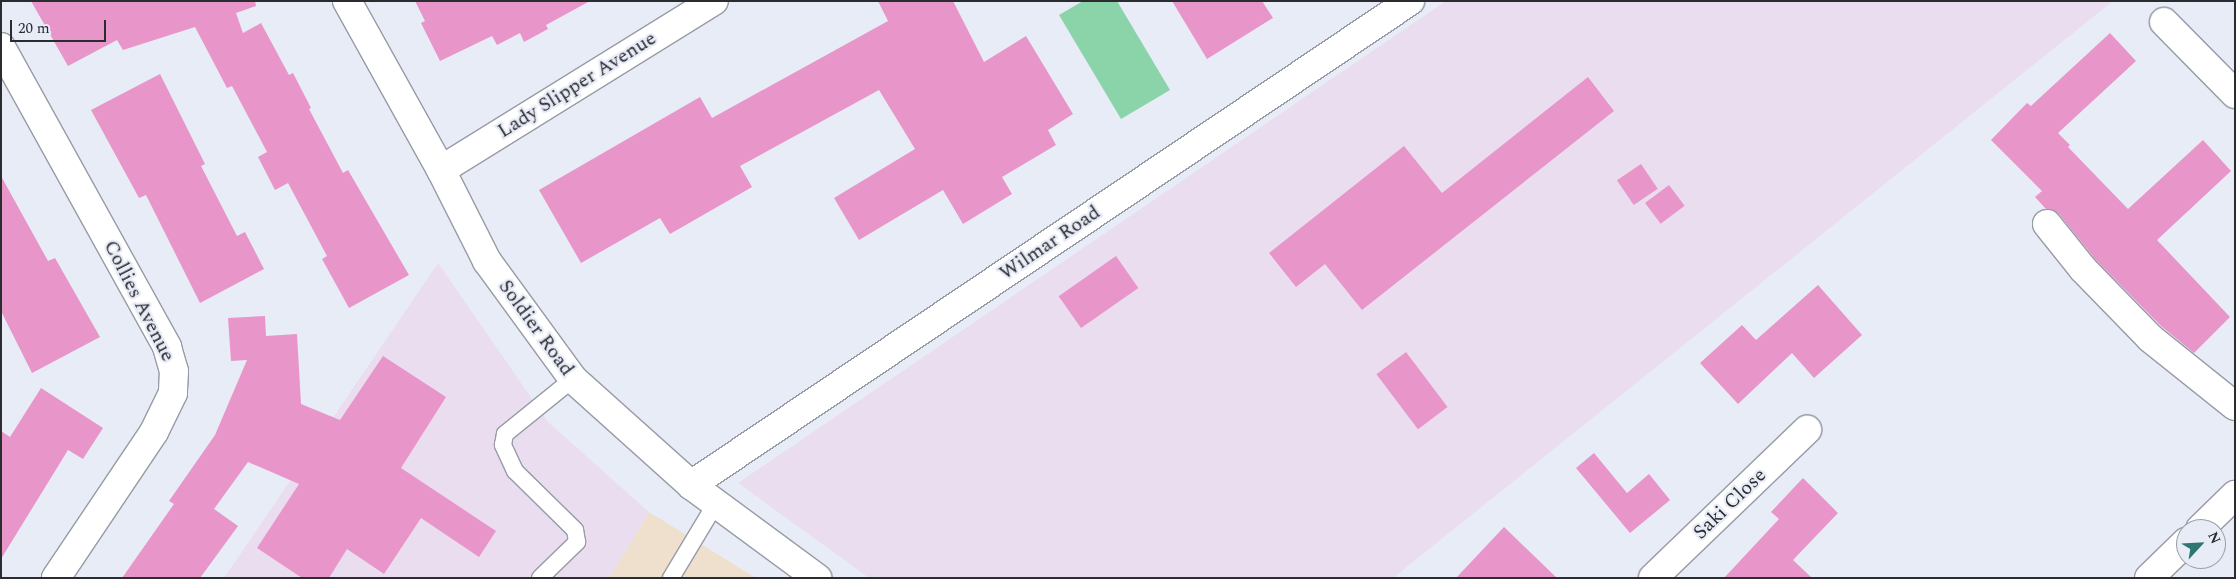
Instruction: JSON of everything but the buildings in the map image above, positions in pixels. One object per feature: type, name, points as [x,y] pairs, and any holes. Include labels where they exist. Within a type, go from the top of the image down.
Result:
[{"type":"street","name":"Soldier Road","points":[[347,1],[441,170],[487,261],[573,379],[691,485],[817,578]]},
{"type":"street","name":"Lady Slipper Avenue","points":[[441,170],[686,8],[714,1]]},
{"type":"street","name":"Wilmar Road","points":[[691,485],[1410,1]]},
{"type":"street","points":[[2164,22],[2235,94]]},
{"type":"street","name":"Collies Avenue","points":[[1,47],[167,347],[174,371],[173,394],[154,432],[56,578]]},
{"type":"street","points":[[2047,224],[2083,269],[2150,338],[2235,406]]},
{"type":"street","name":"Saki Close","points":[[1653,578],[1807,430]]},
{"type":"street","points":[[2210,519],[2235,495]]},
{"type":"street","points":[[2149,578],[2176,552]]},
{"type":"lane","points":[[540,578],[577,542],[575,530],[515,471],[503,445],[505,434],[573,379]]},
{"type":"lane","points":[[671,578],[716,503]]},
{"type":"shaded area","points":[[1446,1],[2113,1],[1393,578],[869,578],[738,483]]},
{"type":"shaded area","points":[[438,263],[548,422],[649,512],[609,578],[224,578]]},
{"type":"shaded area","points":[[649,512],[756,578],[609,578]]},
{"type":"green space","points":[[1083,1],[1117,1],[1170,90],[1121,119],[1059,15]]}]
